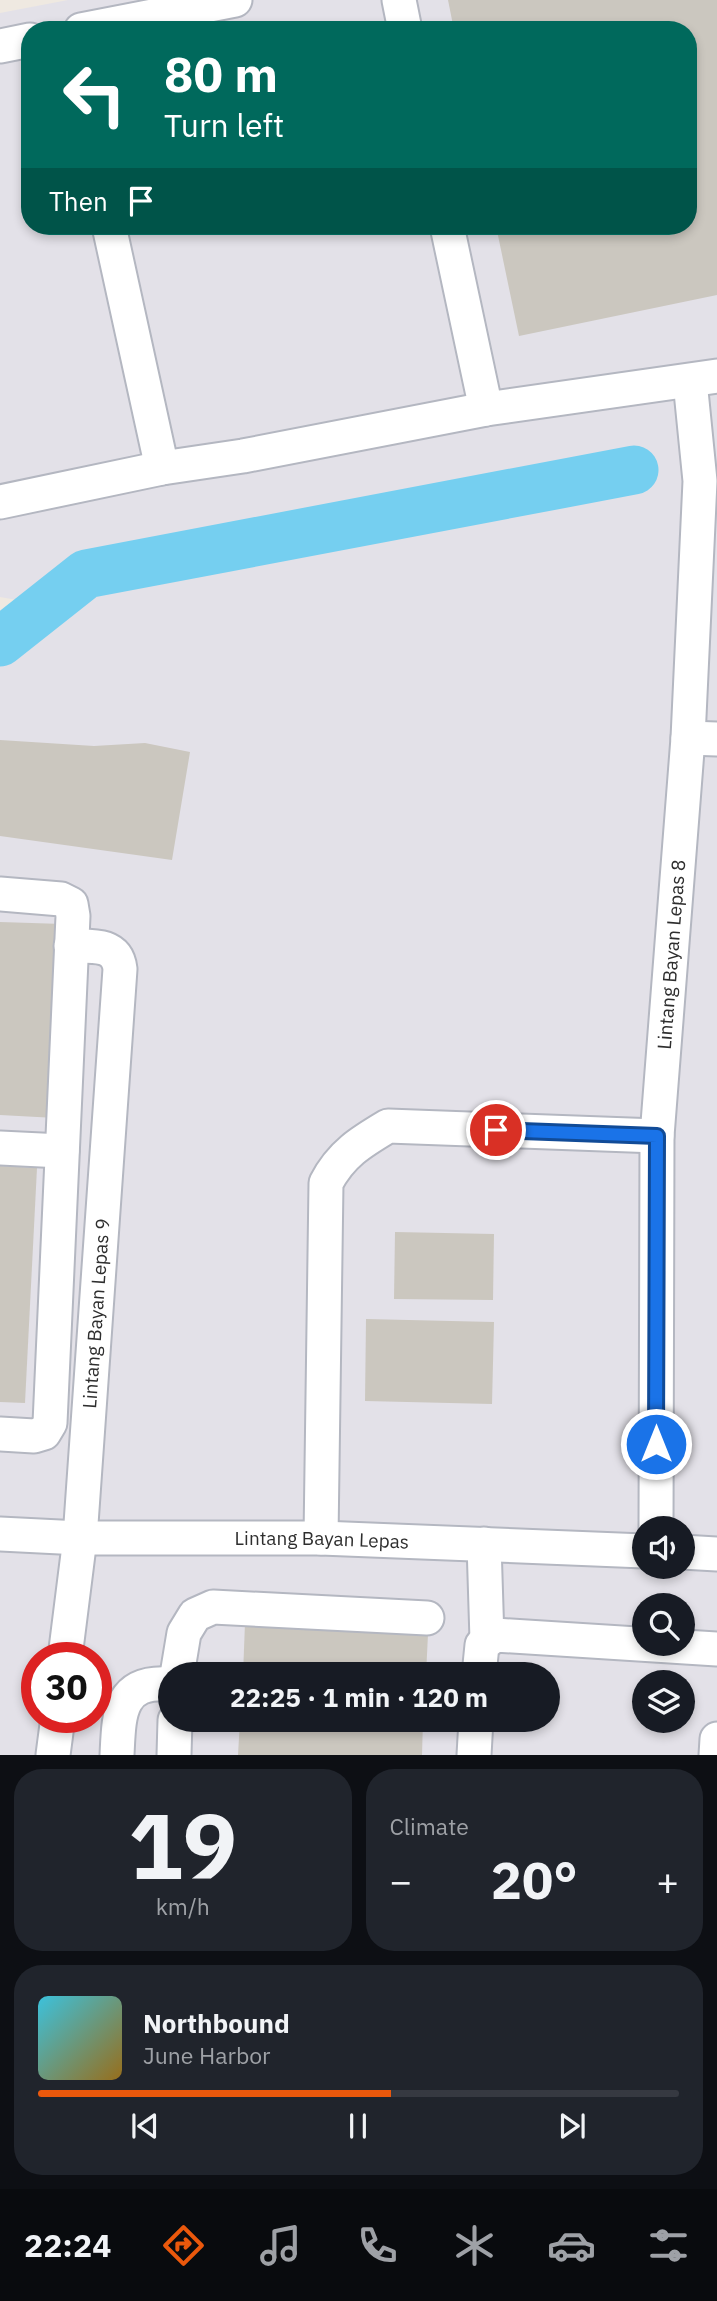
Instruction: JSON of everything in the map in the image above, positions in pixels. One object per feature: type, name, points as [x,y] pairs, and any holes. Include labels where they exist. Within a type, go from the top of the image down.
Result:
[{"type":"street","points":[[127,21],[235,0]]},
{"type":"street","points":[[399,0],[403,21]]},
{"type":"street","points":[[0,46],[21,42]]},
{"type":"street","points":[[111,235],[162,468]]},
{"type":"street","points":[[449,235],[486,409]]},
{"type":"street","points":[[0,502],[162,468],[243,456],[486,409],[703,379]]},
{"type":"street","name":"Lintang Bayan Lepas 8","points":[[656,1516],[657,1136],[703,738],[700,481],[703,379]]},
{"type":"street","points":[[0,894],[61,899],[71,904],[73,916],[50,1423],[44,1433],[34,1436],[0,1434]]},
{"type":"street","name":"Lintang Bayan Lepas 9","points":[[67,1642],[80,1538],[120,969],[115,954],[109,949],[71,946]]},
{"type":"street","points":[[321,1538],[326,1183],[335,1165],[358,1144],[388,1126],[657,1136]]},
{"type":"street","points":[[0,1148],[62,1151]]},
{"type":"street","points":[[56,1288],[97,1291]]},
{"type":"street","name":"Lintang Bayan Lepas","points":[[0,1534],[80,1538],[321,1538],[632,1550]]},
{"type":"street","points":[[480,1662],[480,1651],[486,1640],[484,1544]]},
{"type":"street","points":[[695,1552],[717,1553]]},
{"type":"street","points":[[179,1662],[184,1633],[195,1615],[213,1607],[427,1618]]},
{"type":"street","points":[[486,1640],[504,1634],[717,1648]]},
{"type":"street","points":[[117,1755],[119,1719],[124,1702],[140,1688],[151,1683],[158,1683]]},
{"type":"street","points":[[174,1755],[175,1732]]},
{"type":"street","points":[[474,1755],[475,1732]]},
{"type":"street","points":[[53,1755],[56,1733]]},
{"type":"street","points":[[716,1755],[717,1739]]},
{"type":"shaded area","points":[[68,0],[717,0],[717,1755],[0,1755],[0,659],[64,608],[0,597],[0,13]]},
{"type":"building","points":[[448,0],[717,0],[717,295],[519,336],[498,235],[697,235],[697,21],[452,21]]},
{"type":"building","points":[[0,740],[94,746],[145,743],[190,752],[172,860],[0,836]]},
{"type":"building","points":[[0,922],[63,924],[56,1118],[0,1115]]},
{"type":"building","points":[[0,1166],[37,1168],[25,1403],[0,1402]]},
{"type":"building","points":[[395,1232],[494,1234],[493,1300],[394,1299]]},
{"type":"building","points":[[366,1319],[494,1322],[492,1404],[365,1401]]},
{"type":"building","points":[[245,1623],[428,1634],[427,1662],[244,1662]]},
{"type":"building","points":[[239,1732],[423,1732],[422,1755],[238,1755]]},
{"type":"waterway","points":[[0,642],[86,574],[634,470]]},
{"type":"route","points":[[496,1130],[657,1136],[656,1444]]}]
